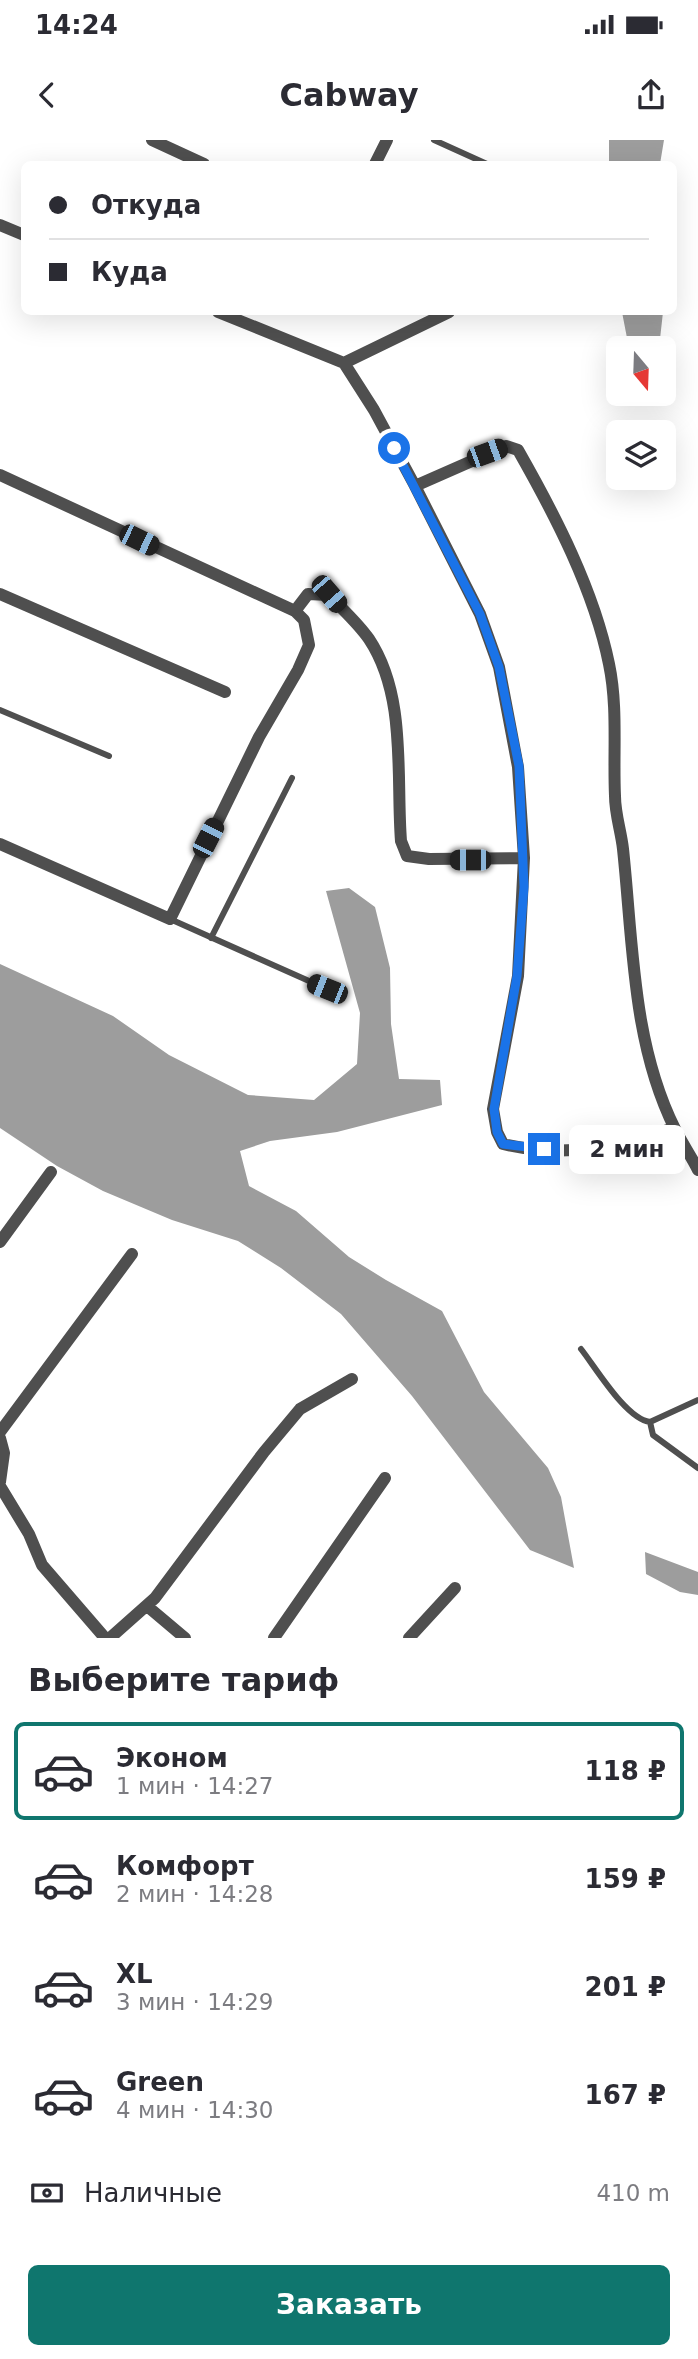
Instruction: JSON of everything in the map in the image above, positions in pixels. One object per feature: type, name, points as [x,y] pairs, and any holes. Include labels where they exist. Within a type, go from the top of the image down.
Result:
[{"type":"street","points":[[152,140],[198,161]]},
{"type":"street","points":[[376,161],[387,140]]},
{"type":"street","points":[[0,225],[21,234]]},
{"type":"street","points":[[225,315],[344,363],[374,410],[415,485],[480,614],[499,667],[519,766],[524,858],[517,976],[494,1109],[497,1132],[503,1144],[570,1150],[606,1149],[674,1128]]},
{"type":"street","points":[[344,363],[443,315]]},
{"type":"street","points":[[415,485],[506,446],[518,450],[544,496],[583,586],[610,665],[616,750],[615,798],[636,982],[654,1072],[674,1128],[698,1170]]},
{"type":"street","points":[[0,475],[295,611],[304,620],[309,645],[298,670],[259,737],[170,919],[0,844]]},
{"type":"street","points":[[0,594],[225,692]]},
{"type":"street","points":[[295,611],[308,594],[329,594],[370,640],[390,687],[396,721],[401,841],[407,856],[429,859],[524,858]]},
{"type":"street","points":[[0,1242],[51,1172]]},
{"type":"street","points":[[0,1432],[132,1254]]},
{"type":"street","points":[[0,1438],[4,1453],[0,1484],[29,1534],[42,1565],[108,1638],[147,1606],[264,1451],[300,1409],[352,1379]]},
{"type":"street","points":[[274,1638],[385,1478]]},
{"type":"street","points":[[410,1638],[455,1588]]},
{"type":"street","points":[[147,1606],[185,1638]]},
{"type":"lane","points":[[434,140],[480,161]]},
{"type":"lane","points":[[0,710],[109,756]]},
{"type":"lane","points":[[212,939],[292,778]]},
{"type":"lane","points":[[170,919],[327,989]]},
{"type":"lane","points":[[581,1349],[631,1413],[643,1421],[650,1422],[698,1399]]},
{"type":"lane","points":[[650,1422],[653,1435],[698,1468]]},
{"type":"shaded area","points":[[609,140],[664,140],[660,161],[609,161]]},
{"type":"shaded area","points":[[623,315],[663,315],[660,336],[627,336]]},
{"type":"shaded area","points":[[349,888],[375,907],[390,968],[391,1024],[399,1079],[440,1080],[442,1105],[337,1132],[270,1141],[240,1151],[249,1186],[296,1211],[349,1257],[442,1311],[484,1392],[548,1468],[561,1497],[574,1568],[530,1550],[412,1396],[341,1314],[281,1268],[238,1241],[172,1220],[103,1191],[57,1166],[0,1128],[0,964],[113,1016],[169,1055],[248,1095],[314,1100],[357,1064],[360,1013],[326,891]]},
{"type":"shaded area","points":[[645,1552],[698,1572],[698,1595],[680,1592],[646,1574]]},
{"type":"route","points":[[394,448],[480,614],[499,667],[509,712],[519,766],[524,887],[517,976],[494,1109],[497,1132],[503,1144],[544,1149]]}]
